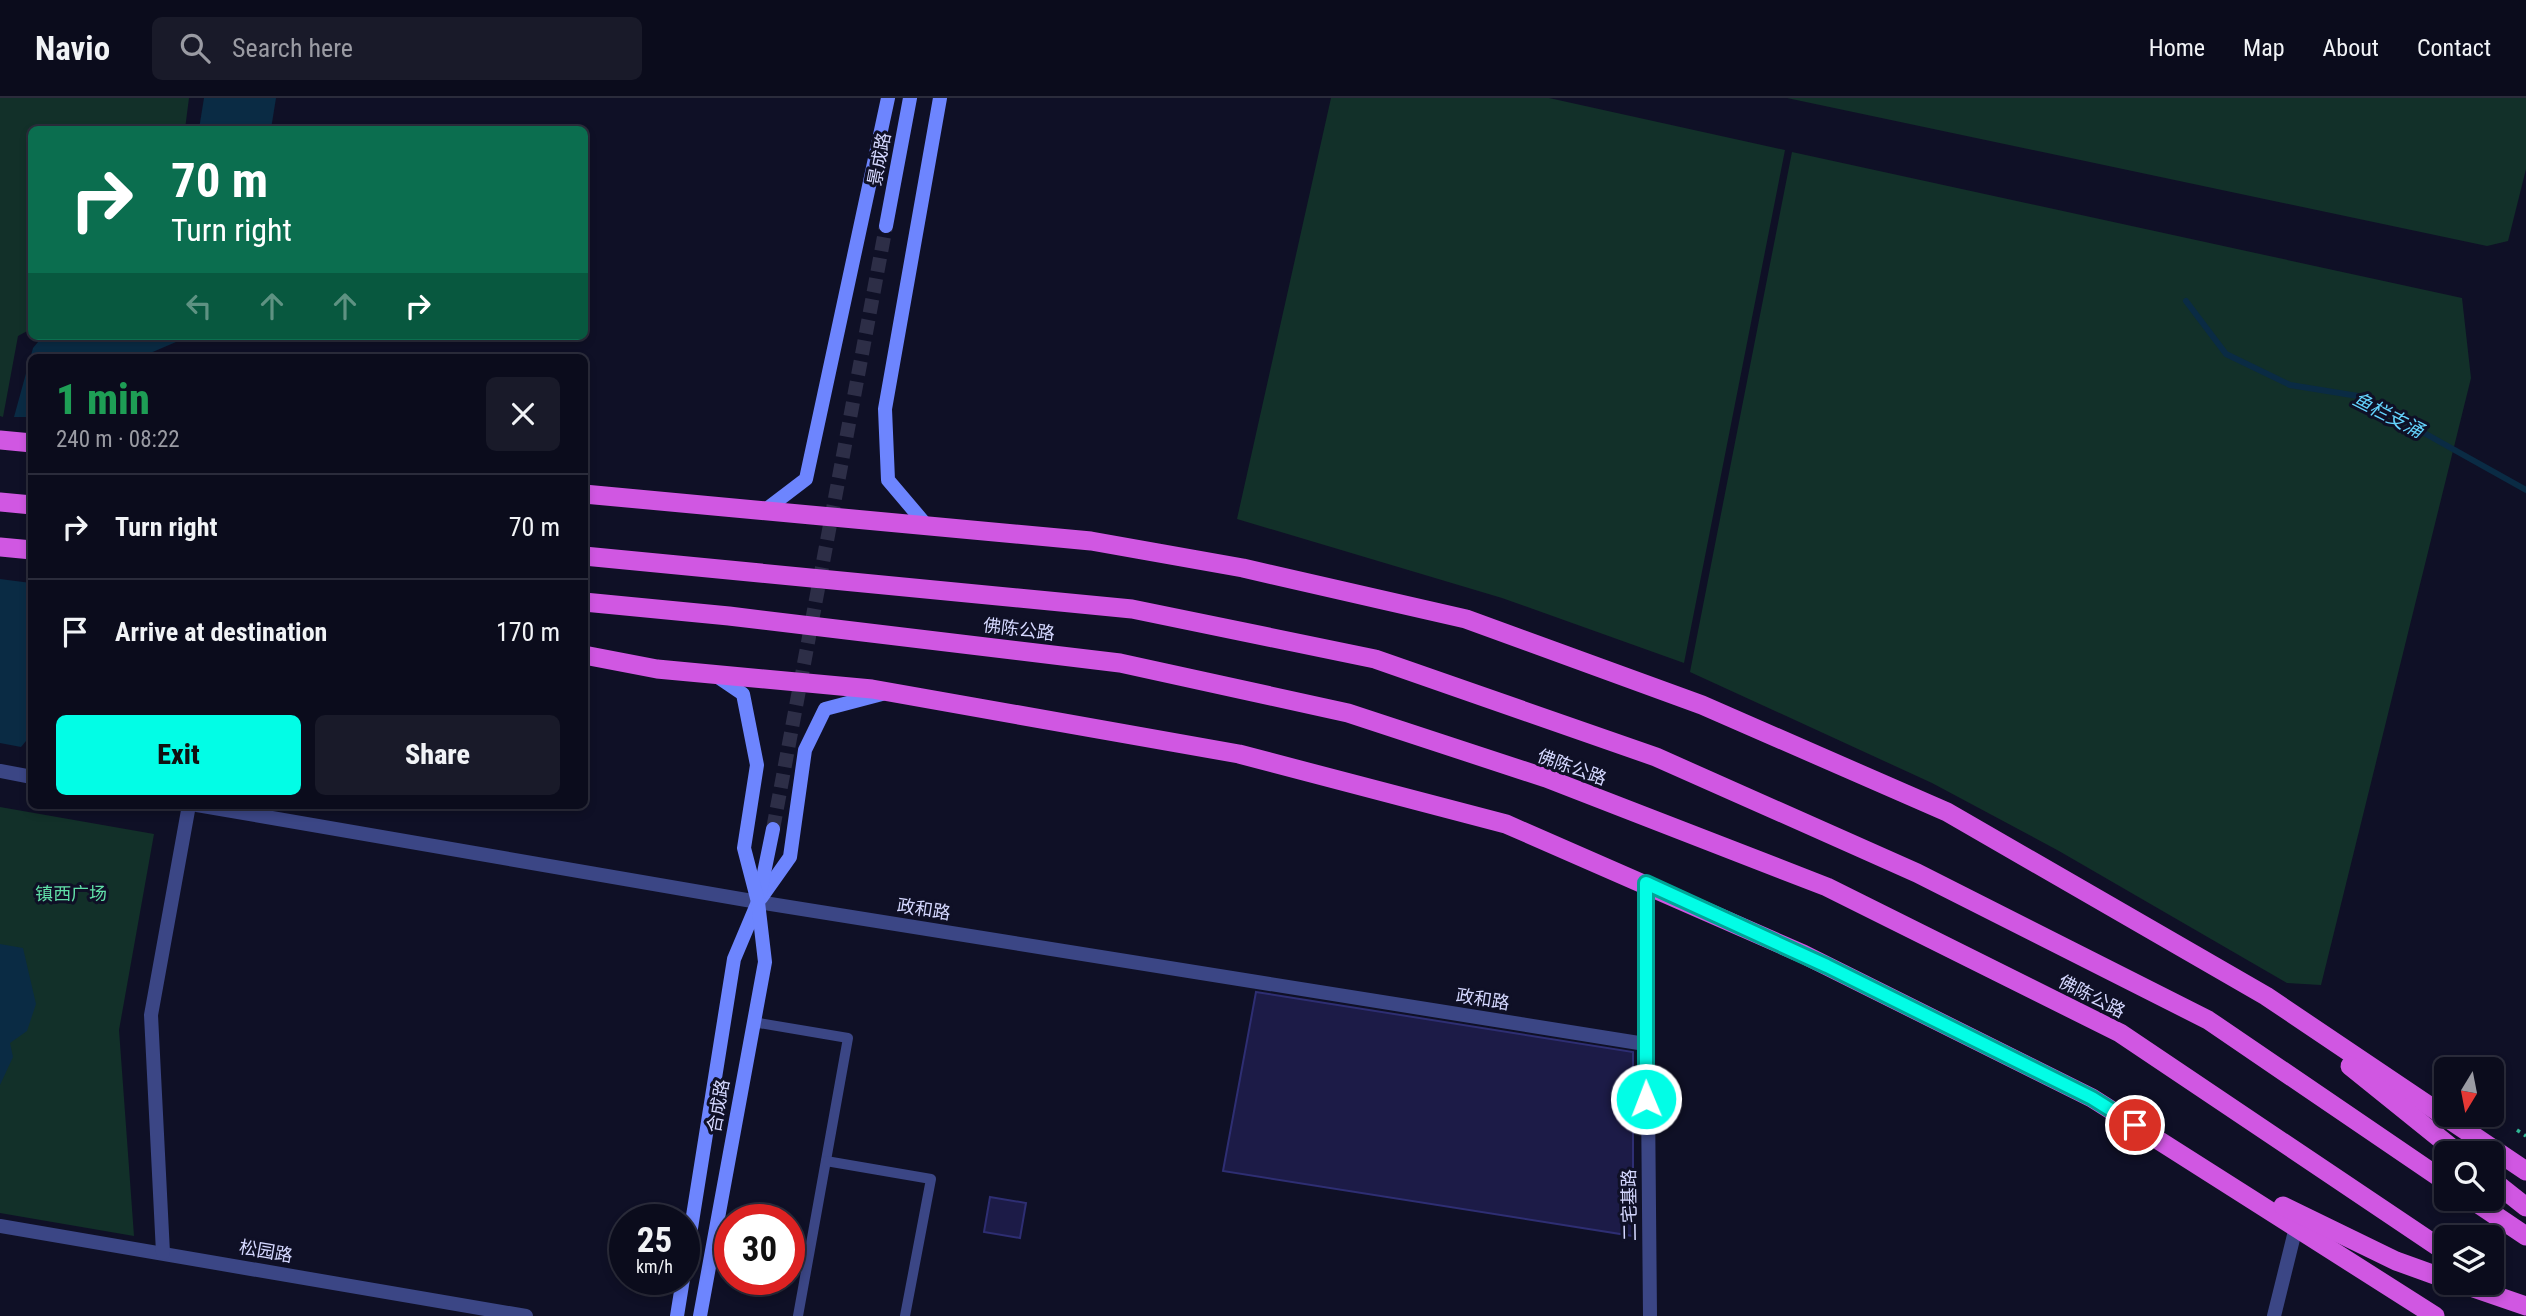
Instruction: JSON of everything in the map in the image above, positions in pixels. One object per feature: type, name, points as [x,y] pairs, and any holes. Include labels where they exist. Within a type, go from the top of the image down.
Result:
[{"type":"highway","points":[[0,440],[28,443]]},
{"type":"highway","points":[[588,494],[1091,541],[1243,568],[1466,619],[1702,705],[1948,812],[2266,996],[2526,1171]]},
{"type":"highway","points":[[0,502],[28,505]]},
{"type":"highway","points":[[0,547],[28,550]]},
{"type":"highway","name":"佛陈公路","points":[[588,556],[1132,609],[1375,659],[1656,757],[1917,873],[2208,1020],[2434,1174]]},
{"type":"highway","name":"佛陈公路","points":[[588,602],[729,616],[1120,663],[1348,713],[1546,778],[1827,887],[2120,1033],[2434,1244]]},
{"type":"highway","points":[[588,657],[657,669],[897,694],[1239,754],[1506,824],[1646,883],[1802,954],[2092,1098],[2435,1316]]},
{"type":"highway","points":[[2266,996],[2443,1141]]},
{"type":"highway","points":[[2200,1166],[2396,1261],[2434,1275]]},
{"type":"highway","points":[[2504,1190],[2526,1207]]},
{"type":"highway","points":[[2489,1211],[2526,1236]]},
{"type":"highway","points":[[2504,1291],[2526,1306]]},
{"type":"highway","points":[[2494,1295],[2526,1306]]},
{"type":"main road","points":[[764,511],[806,480],[888,98]]},
{"type":"main road","name":"景成路","points":[[886,226],[910,98]]},
{"type":"main road","points":[[927,526],[888,480],[886,409],[940,98]]},
{"type":"main road","points":[[715,675],[743,694],[757,765],[744,848],[758,902]]},
{"type":"main road","points":[[758,902],[790,857],[806,750],[825,709],[845,702],[897,694]]},
{"type":"main road","name":"合成路","points":[[695,1204],[734,959],[758,902],[773,829]]},
{"type":"main road","name":"合成路","points":[[699,1316],[765,962],[758,902]]},
{"type":"main road","points":[[677,1316],[680,1295]]},
{"type":"street","points":[[0,771],[28,776]]},
{"type":"street","points":[[163,1253],[151,1015],[188,809]]},
{"type":"street","name":"政和路","points":[[220,809],[758,902],[1645,1044]]},
{"type":"street","name":"二宅基路","points":[[1646,883],[1645,1044],[1650,1316]]},
{"type":"street","name":"松园路","points":[[0,1226],[526,1316]]},
{"type":"street","points":[[2274,1316],[2296,1227]]},
{"type":"lane","points":[[754,1021],[848,1038],[798,1316]]},
{"type":"lane","points":[[826,1161],[931,1179],[905,1316]]},
{"type":"path","points":[[2517,1130],[2526,1136]]},
{"type":"green space","points":[[0,98],[189,98],[185,126],[28,126],[28,331],[18,336],[3,417],[0,416]]},
{"type":"green space","points":[[1331,98],[1549,98],[1785,150],[1684,663],[1502,598],[1237,519]]},
{"type":"green space","points":[[1787,98],[2526,98],[2526,169],[2508,241],[2487,246]]},
{"type":"green space","points":[[1792,152],[2462,298],[2471,378],[2321,985],[2287,983],[2059,851],[1932,783],[1690,672]]},
{"type":"green space","name":"镇西广场","points":[[0,807],[154,834],[119,1030],[134,1236],[0,1213]]},
{"type":"water","points":[[204,98],[276,98],[271,126],[199,126]]},
{"type":"water","points":[[40,340],[181,340],[148,354],[31,354]]},
{"type":"water","points":[[28,366],[28,417],[14,417]]},
{"type":"water","points":[[0,579],[28,583],[28,739],[21,747],[0,743]]},
{"type":"water","points":[[0,944],[23,948],[36,1004],[27,1031],[10,1043],[13,1057],[0,1085]]},
{"type":"building","points":[[1256,992],[1633,1052],[1633,1236],[1223,1171]]},
{"type":"building","points":[[990,1197],[1026,1203],[1020,1238],[984,1232]]},
{"type":"waterway","name":"鱼栏支涌","points":[[2186,301],[2226,354],[2290,385],[2358,396],[2526,490]]},
{"type":"tunnel","points":[[773,829],[886,226]]},
{"type":"route","points":[[1646,1099],[1646,883],[1827,966],[2092,1098],[2135,1125]]}]
